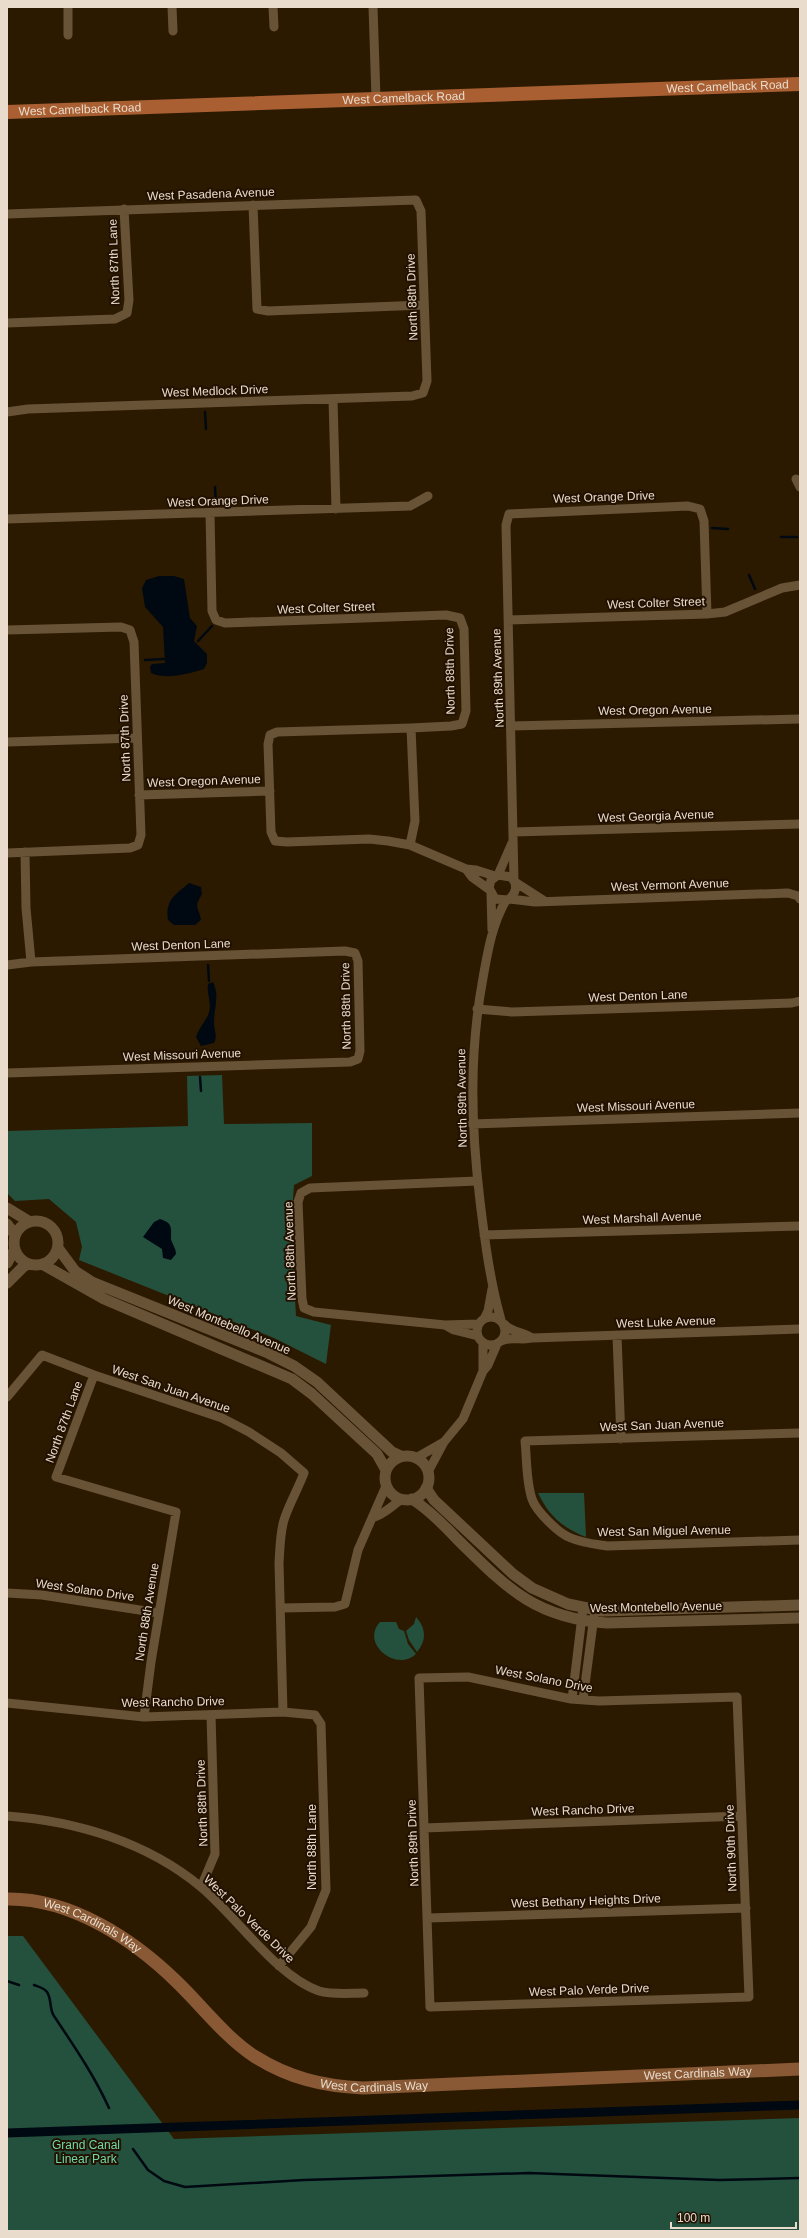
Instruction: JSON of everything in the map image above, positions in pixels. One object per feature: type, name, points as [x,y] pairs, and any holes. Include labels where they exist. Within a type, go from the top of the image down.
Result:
[{"type":"main road","name":"West Camelback Road","points":[[7,112],[800,84]]},
{"type":"main road","name":"West Cardinals Way","points":[[7,1899],[36,1901],[58,1907],[113,1931],[141,1950],[177,1982],[221,2027],[253,2055],[285,2073],[323,2085],[363,2088],[800,2069]]},
{"type":"street","points":[[68,7],[68,35]]},
{"type":"street","points":[[172,7],[173,31]]},
{"type":"street","points":[[273,7],[274,27]]},
{"type":"street","points":[[373,7],[376,98]]},
{"type":"street","name":"West Pasadena Avenue","points":[[7,214],[416,200]]},
{"type":"street","name":"North 88th Drive","points":[[416,200],[420,211],[427,381],[423,393]]},
{"type":"street","points":[[253,205],[257,309],[268,311],[424,305]]},
{"type":"street","name":"North 87th Lane","points":[[7,323],[115,319],[127,313],[129,300],[124,209]]},
{"type":"street","name":"West Medlock Drive","points":[[7,412],[36,408],[412,396],[423,393]]},
{"type":"street","points":[[333,399],[336,509]]},
{"type":"street","name":"West Orange Drive","points":[[7,519],[410,506],[428,496]]},
{"type":"street","name":"West Orange Drive","points":[[508,514],[688,506],[700,509],[704,521],[707,614]]},
{"type":"street","name":"West Colter Street","points":[[210,513],[212,611],[216,620],[225,623],[446,615],[460,618]]},
{"type":"street","name":"North 89th Avenue","points":[[497,876],[512,842],[514,832],[506,525],[508,514]]},
{"type":"street","name":"West Colter Street","points":[[508,620],[707,614],[725,612],[782,588],[800,585]]},
{"type":"street","name":"North 88th Drive","points":[[411,728],[462,724],[466,711],[464,628],[460,618]]},
{"type":"street","name":"North 87th Drive","points":[[7,630],[121,627],[130,630],[134,642],[141,835],[138,845],[130,848],[25,852]]},
{"type":"street","name":"West Oregon Avenue","points":[[511,726],[800,719]]},
{"type":"street","points":[[410,845],[415,821],[411,728],[277,732],[270,736],[268,744],[271,832],[275,841],[287,842],[369,839],[410,845],[466,869],[476,870],[497,876],[506,875],[543,900]]},
{"type":"street","points":[[7,742],[137,738]]},
{"type":"street","name":"West Oregon Avenue","points":[[139,795],[270,791]]},
{"type":"street","name":"West Georgia Avenue","points":[[514,832],[800,824]]},
{"type":"street","name":"North 89th Avenue","points":[[512,842],[514,881]]},
{"type":"street","points":[[7,853],[25,852],[26,908],[31,962]]},
{"type":"street","points":[[466,869],[499,900],[508,899],[515,893],[514,881]]},
{"type":"street","points":[[490,892],[490,884],[497,876]]},
{"type":"street","name":"North 89th Avenue","points":[[490,892],[492,932],[477,1009],[474,1038],[472,1124],[477,1181],[492,1289],[502,1322]]},
{"type":"street","name":"West Vermont Avenue","points":[[508,899],[535,902],[543,900],[788,894],[799,898]]},
{"type":"street","name":"North 89th Avenue","points":[[492,932],[508,899]]},
{"type":"street","name":"West Denton Lane","points":[[7,965],[31,962],[345,951],[355,953]]},
{"type":"street","name":"North 88th Drive","points":[[355,953],[358,961],[360,1051],[358,1059]]},
{"type":"street","name":"West Denton Lane","points":[[477,1009],[512,1012],[792,1003],[800,1000]]},
{"type":"street","name":"West Missouri Avenue","points":[[7,1073],[350,1062],[358,1059]]},
{"type":"street","name":"West Missouri Avenue","points":[[472,1124],[800,1113]]},
{"type":"street","name":"North 88th Avenue","points":[[446,1325],[314,1312],[304,1308],[302,1299],[298,1202],[301,1193],[310,1188],[477,1181]]},
{"type":"street","points":[[7,1208],[30,1222],[43,1222],[53,1228],[58,1238],[58,1248],[52,1258],[42,1264],[28,1264],[7,1283]]},
{"type":"street","points":[[28,1264],[18,1255],[15,1249],[15,1235],[19,1229],[30,1222]]},
{"type":"street","points":[[7,1224],[15,1235]]},
{"type":"street","name":"West Marshall Avenue","points":[[484,1235],[800,1226]]},
{"type":"street","name":"West Montebello Avenue","points":[[58,1248],[75,1271],[92,1282],[268,1353],[294,1366],[317,1382],[385,1445],[401,1456]]},
{"type":"street","points":[[7,1263],[15,1249]]},
{"type":"street","name":"West Montebello Avenue","points":[[42,1264],[104,1299],[292,1379],[312,1394],[377,1454],[386,1470]]},
{"type":"street","name":"North 89th Avenue","points":[[481,1321],[488,1311],[492,1289]]},
{"type":"street","points":[[428,1472],[444,1442],[463,1418],[483,1371],[488,1365],[505,1333],[502,1322],[492,1317],[481,1321],[446,1325]]},
{"type":"street","points":[[481,1321],[480,1340],[483,1371]]},
{"type":"street","name":"West Luke Avenue","points":[[502,1322],[509,1329],[524,1333],[532,1338]]},
{"type":"street","points":[[446,1325],[454,1330],[492,1345],[499,1343]]},
{"type":"street","name":"West Luke Avenue","points":[[499,1343],[506,1339],[525,1340],[532,1338],[800,1329]]},
{"type":"street","points":[[617,1336],[621,1438]]},
{"type":"street","name":"West San Juan Avenue","points":[[7,1397],[42,1354],[94,1375],[222,1418],[249,1432],[281,1453],[304,1473],[297,1494],[284,1519],[280,1539],[280,1608]]},
{"type":"street","name":"North 87th Lane","points":[[94,1375],[56,1477],[176,1512]]},
{"type":"street","name":"West San Juan Avenue","points":[[525,1441],[800,1433]]},
{"type":"street","name":"West San Miguel Avenue","points":[[525,1441],[532,1500],[540,1512],[569,1538],[587,1544],[607,1546],[800,1540]]},
{"type":"street","points":[[416,1458],[444,1442]]},
{"type":"street","points":[[283,1712],[280,1608],[335,1607],[345,1604],[358,1550],[374,1517],[386,1486],[386,1470],[389,1464],[401,1456],[416,1458],[425,1465],[429,1478],[426,1488],[420,1495],[407,1499],[385,1510],[380,1516],[374,1517]]},
{"type":"street","points":[[386,1486],[390,1492],[407,1499]]},
{"type":"street","name":"West Montebello Avenue","points":[[426,1488],[438,1503],[514,1574],[546,1596],[589,1609],[800,1605]]},
{"type":"street","name":"West Montebello Avenue","points":[[407,1499],[437,1518],[503,1584],[520,1597],[540,1608],[582,1621],[800,1618]]},
{"type":"street","name":"North 88th Avenue","points":[[144,1717],[159,1613],[176,1512]]},
{"type":"street","name":"West Solano Drive","points":[[7,1593],[42,1596],[159,1613]]},
{"type":"street","points":[[572,1699],[582,1621],[589,1609]]},
{"type":"street","points":[[583,1700],[593,1622],[589,1609]]},
{"type":"street","name":"West Solano Drive","points":[[419,1678],[468,1678],[583,1700],[738,1698]]},
{"type":"street","name":"North 89th Drive","points":[[419,1678],[430,2007]]},
{"type":"street","name":"North 90th Drive","points":[[738,1698],[749,1997]]},
{"type":"street","name":"West Rancho Drive","points":[[7,1703],[144,1717],[283,1712],[315,1715]]},
{"type":"street","name":"North 88th Drive","points":[[201,1887],[215,1854],[210,1715]]},
{"type":"street","name":"North 88th Lane","points":[[279,1966],[311,1927],[326,1890],[321,1724],[315,1715]]},
{"type":"street","name":"West Palo Verde Drive","points":[[7,1816],[74,1826],[116,1838],[167,1864],[201,1887],[279,1966],[296,1981],[320,1991],[364,1993]]},
{"type":"street","name":"West Rancho Drive","points":[[424,1828],[742,1816]]},
{"type":"street","name":"West Bethany Heights Drive","points":[[428,1918],[746,1908]]},
{"type":"street","name":"West Palo Verde Drive","points":[[430,2007],[749,1997]]},
{"type":"green space","points":[[222,1075],[224,1124],[312,1123],[312,1176],[294,1185],[291,1226],[296,1316],[331,1325],[326,1364],[274,1338],[79,1260],[82,1247],[76,1222],[49,1199],[15,1201],[7,1193],[7,1131],[188,1126],[187,1076]]},
{"type":"green space","points":[[538,1493],[584,1493],[586,1537],[570,1530],[552,1515]]},
{"type":"green space","points":[[416,1617],[422,1625],[424,1634],[424,1639],[417,1652],[409,1640],[406,1631],[414,1624]]},
{"type":"green space","points":[[380,1622],[396,1622],[399,1629],[404,1631],[408,1644],[416,1654],[408,1659],[399,1660],[391,1658],[383,1653],[377,1646],[374,1639],[375,1630]]},
{"type":"green space","name":"Grand Canal Linear Park","points":[[7,1936],[23,1936],[174,2139],[800,2118],[800,2231],[7,2231]]},
{"type":"shaded area","points":[[159,576],[174,576],[184,579],[190,618],[197,626],[194,641],[207,654],[207,663],[204,669],[170,676],[151,673],[150,667],[152,664],[165,663],[163,627],[145,607],[142,588],[146,580]]},
{"type":"shaded area","points":[[189,883],[201,887],[202,894],[197,907],[201,920],[195,925],[174,925],[168,920],[168,907],[172,898]]},
{"type":"shaded area","points":[[213,982],[216,992],[214,1022],[216,1038],[214,1043],[201,1046],[196,1037],[207,1018],[210,1007],[208,984]]},
{"type":"shaded area","points":[[160,1219],[167,1222],[170,1226],[171,1239],[176,1254],[171,1260],[163,1258],[162,1249],[143,1237],[154,1222]]},
{"type":"waterway","points":[[205,412],[206,429]]},
{"type":"waterway","points":[[215,487],[216,504]]},
{"type":"waterway","points":[[712,528],[728,529]]},
{"type":"waterway","points":[[781,537],[797,537]]},
{"type":"waterway","points":[[749,575],[755,589]]},
{"type":"waterway","points":[[198,641],[212,626]]},
{"type":"waterway","points":[[145,660],[164,659]]},
{"type":"waterway","points":[[208,965],[209,981]]},
{"type":"waterway","points":[[200,1077],[201,1091]]},
{"type":"waterway","points":[[7,1981],[19,1985]]},
{"type":"waterway","points":[[34,1985],[47,1992],[50,1998],[52,2013],[90,2072],[109,2108]]},
{"type":"waterway","points":[[7,2133],[800,2105]]},
{"type":"waterway","points":[[133,2149],[148,2170],[164,2181],[185,2187],[304,2180],[529,2173],[719,2180],[800,2178]]}]
